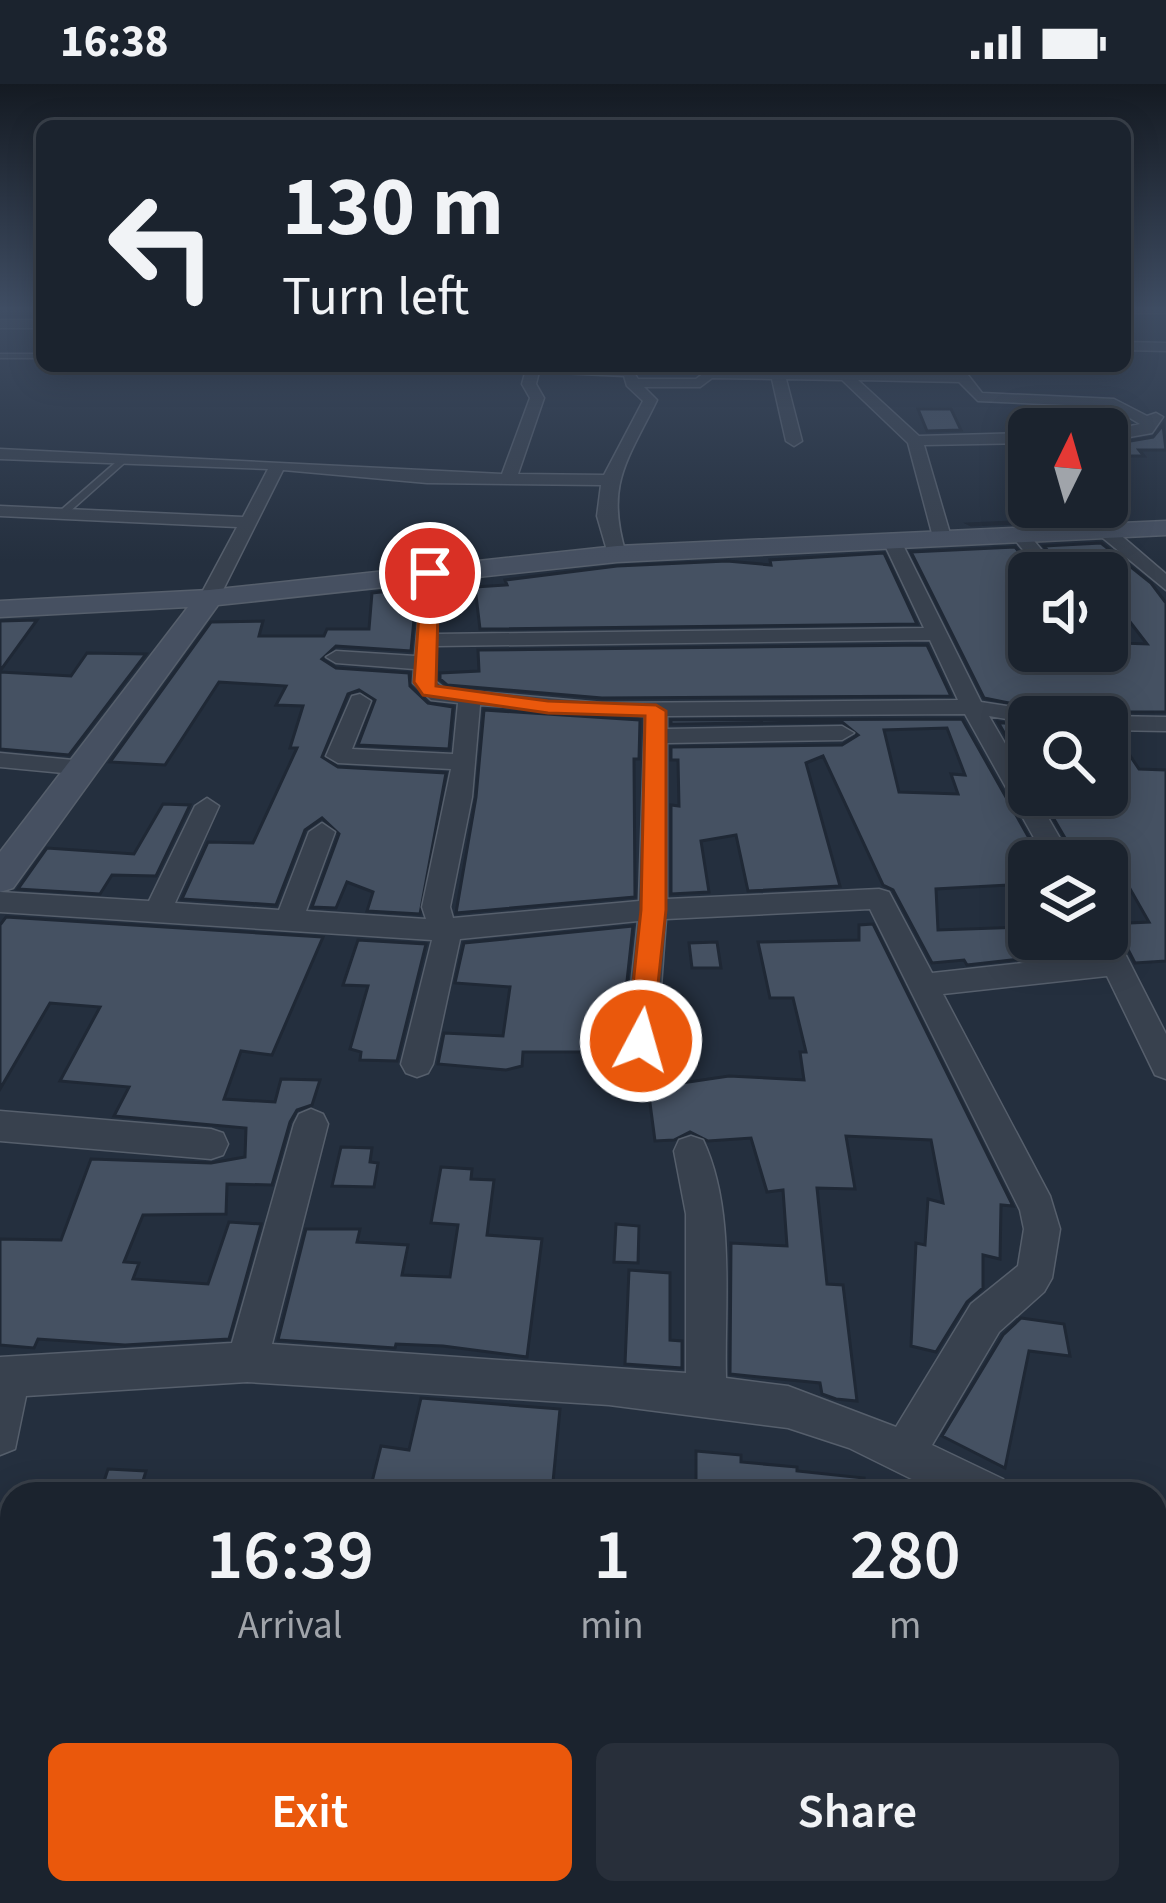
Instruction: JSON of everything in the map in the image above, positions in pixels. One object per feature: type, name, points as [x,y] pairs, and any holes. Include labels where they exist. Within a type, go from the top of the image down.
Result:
[{"type":"street","points":[[509,478],[537,398],[534,393]]},
{"type":"street","points":[[617,554],[606,516],[610,480],[648,407],[645,393]]},
{"type":"street","points":[[782,393],[794,441]]},
{"type":"street","points":[[863,393],[915,441],[942,537]]},
{"type":"street","points":[[971,393],[986,399],[1114,403],[1150,431]]},
{"type":"street","points":[[1128,434],[1150,431],[1166,416]]},
{"type":"street","points":[[915,441],[1008,439]]},
{"type":"street","points":[[0,454],[278,465],[427,478],[610,480]]},
{"type":"street","points":[[0,879],[209,598],[278,465]]},
{"type":"street","points":[[0,511],[245,522]]},
{"type":"street","points":[[0,609],[209,598],[617,554],[1166,528]]},
{"type":"street","points":[[1104,530],[1166,584]]},
{"type":"street","points":[[1019,534],[1034,552]]},
{"type":"street","points":[[891,539],[972,706],[1048,840]]},
{"type":"street","points":[[430,573],[425,688],[470,699],[656,723],[842,733]]},
{"type":"street","points":[[336,657],[937,634]]},
{"type":"street","points":[[417,1064],[446,940],[436,908],[460,797],[470,699]]},
{"type":"street","points":[[360,701],[338,756],[461,762]]},
{"type":"street","points":[[656,723],[972,706],[1008,712]]},
{"type":"street","points":[[641,1041],[653,910],[656,723]]},
{"type":"street","points":[[1128,723],[1166,724]]},
{"type":"street","points":[[0,760],[84,768]]},
{"type":"street","points":[[158,911],[208,806]]},
{"type":"street","points":[[289,920],[322,832]]},
{"type":"street","points":[[0,902],[440,930],[653,910],[879,898],[1037,1208],[1042,1250],[1031,1279],[985,1318],[905,1451]]},
{"type":"street","points":[[924,986],[1066,960]]},
{"type":"street","points":[[1114,960],[1166,1066]]},
{"type":"street","points":[[247,1362],[311,1124]]},
{"type":"street","points":[[0,1126],[211,1144]]},
{"type":"street","points":[[692,1151],[704,1214],[706,1396]]},
{"type":"street","points":[[0,1434],[4,1377],[247,1362],[609,1385],[788,1407],[905,1451],[965,1482]]},
{"type":"lane","points":[[64,512],[126,458]]},
{"type":"building","points":[[918,409],[951,409],[961,430],[927,431]]},
{"type":"building","points":[[1163,425],[1166,450],[1139,450],[1144,456],[1128,456],[1128,441],[1153,437]]},
{"type":"building","points":[[1101,543],[1112,552],[1049,552],[1044,546]]},
{"type":"building","points":[[1015,547],[1019,552],[1008,552],[1008,672],[1128,672],[1128,643],[1147,644],[1128,619],[1128,565],[1166,603],[1166,712],[1128,712],[1128,696],[1008,696],[1008,703],[984,698],[911,552]]},
{"type":"building","points":[[884,553],[917,624],[480,629],[475,587],[507,585],[505,580],[617,566],[727,561],[771,565],[770,560]]},
{"type":"building","points":[[417,588],[411,651],[336,646],[322,659],[336,668],[409,673],[410,686],[428,703],[453,707],[449,749],[358,745],[375,700],[359,690],[348,694],[322,757],[338,767],[446,773],[420,914],[367,911],[373,892],[347,882],[336,908],[312,907],[339,834],[322,818],[305,830],[276,905],[182,899],[208,842],[253,843],[297,748],[290,748],[303,706],[276,705],[286,686],[219,682],[165,765],[110,762],[211,622],[263,621],[259,636],[324,636],[327,629],[369,629],[372,593]]},
{"type":"building","points":[[37,620],[0,671],[0,621]]},
{"type":"building","points":[[927,645],[951,696],[602,698],[447,685],[440,679],[440,673],[479,671],[478,650]]},
{"type":"building","points":[[87,653],[146,654],[69,755],[0,749],[0,672],[71,676]]},
{"type":"building","points":[[484,710],[640,720],[639,759],[634,759],[635,897],[456,913],[476,797]]},
{"type":"building","points":[[962,719],[1008,801],[1008,816],[1017,816],[1030,840],[1008,840],[1008,885],[936,889],[938,930],[1008,928],[1011,960],[932,963],[893,890],[883,885],[823,756],[806,763],[840,886],[748,891],[736,835],[701,841],[709,892],[671,894],[671,805],[679,806],[678,760],[671,760],[671,747],[842,745],[858,735],[842,722],[671,724],[671,720]],"holes":[[[947,728],[965,775],[951,774],[958,794],[899,792],[884,730]]]},
{"type":"building","points":[[1128,753],[1139,769],[1166,770],[1166,961],[1135,963],[1128,949],[1128,923],[1149,922],[1128,885],[1128,840],[1066,840],[1052,816],[1128,816]]},
{"type":"building","points":[[163,804],[190,805],[156,876],[112,875],[100,894],[18,889],[47,848],[134,854]]},
{"type":"building","points":[[6,917],[323,937],[272,1055],[241,1051],[224,1099],[275,1102],[281,1079],[320,1080],[312,1105],[297,1110],[290,1122],[272,1185],[227,1184],[226,1214],[143,1215],[124,1262],[139,1263],[133,1279],[208,1284],[229,1222],[261,1224],[229,1339],[125,1345],[38,1339],[34,1348],[0,1345],[0,1239],[61,1240],[91,1159],[211,1163],[245,1157],[246,1128],[114,1116],[129,1087],[60,1081],[100,1007],[50,1003],[0,1089],[0,925]]},
{"type":"building","points":[[873,924],[1013,1206],[1001,1205],[1000,1259],[983,1255],[983,1288],[967,1302],[936,1352],[911,1346],[916,1243],[925,1245],[928,1199],[943,1203],[931,1140],[846,1136],[855,1189],[817,1188],[827,1284],[843,1285],[857,1401],[822,1394],[820,1383],[730,1374],[731,1243],[787,1246],[783,1190],[767,1192],[751,1138],[708,1141],[690,1132],[674,1140],[655,1141],[648,1088],[729,1076],[804,1080],[800,1052],[806,1052],[793,998],[770,998],[758,942],[859,940],[859,925]]},
{"type":"building","points":[[633,926],[622,1027],[613,1030],[614,1052],[523,1052],[522,1066],[506,1070],[438,1064],[444,1033],[503,1036],[510,987],[455,983],[464,943]]},
{"type":"building","points":[[358,940],[426,944],[397,1061],[360,1060],[361,1052],[350,1049],[368,986],[343,985]]},
{"type":"building","points":[[717,942],[721,968],[692,968],[689,943]]},
{"type":"building","points":[[341,1147],[372,1148],[370,1162],[378,1163],[374,1187],[332,1186]]},
{"type":"building","points":[[441,1167],[472,1169],[471,1179],[494,1180],[487,1235],[542,1239],[527,1357],[443,1346],[396,1344],[395,1348],[278,1340],[306,1229],[360,1229],[357,1242],[408,1245],[402,1275],[450,1277],[458,1225],[431,1223]]},
{"type":"building","points":[[616,1224],[639,1226],[638,1263],[614,1262]]},
{"type":"building","points":[[629,1270],[670,1273],[670,1340],[682,1341],[682,1368],[625,1364]]},
{"type":"building","points":[[1021,1318],[1064,1324],[1070,1356],[1029,1351],[1005,1468],[942,1436],[1003,1335]]},
{"type":"building","points":[[421,1398],[560,1409],[553,1482],[372,1482],[381,1446],[409,1450]]},
{"type":"building","points":[[696,1451],[741,1455],[741,1462],[797,1467],[797,1471],[864,1478],[864,1482],[696,1482]]},
{"type":"building","points":[[108,1469],[146,1471],[143,1482],[104,1482]]},
{"type":"route","points":[[430,573],[425,688],[440,695],[548,707],[656,711],[653,910],[641,1041]]}]
